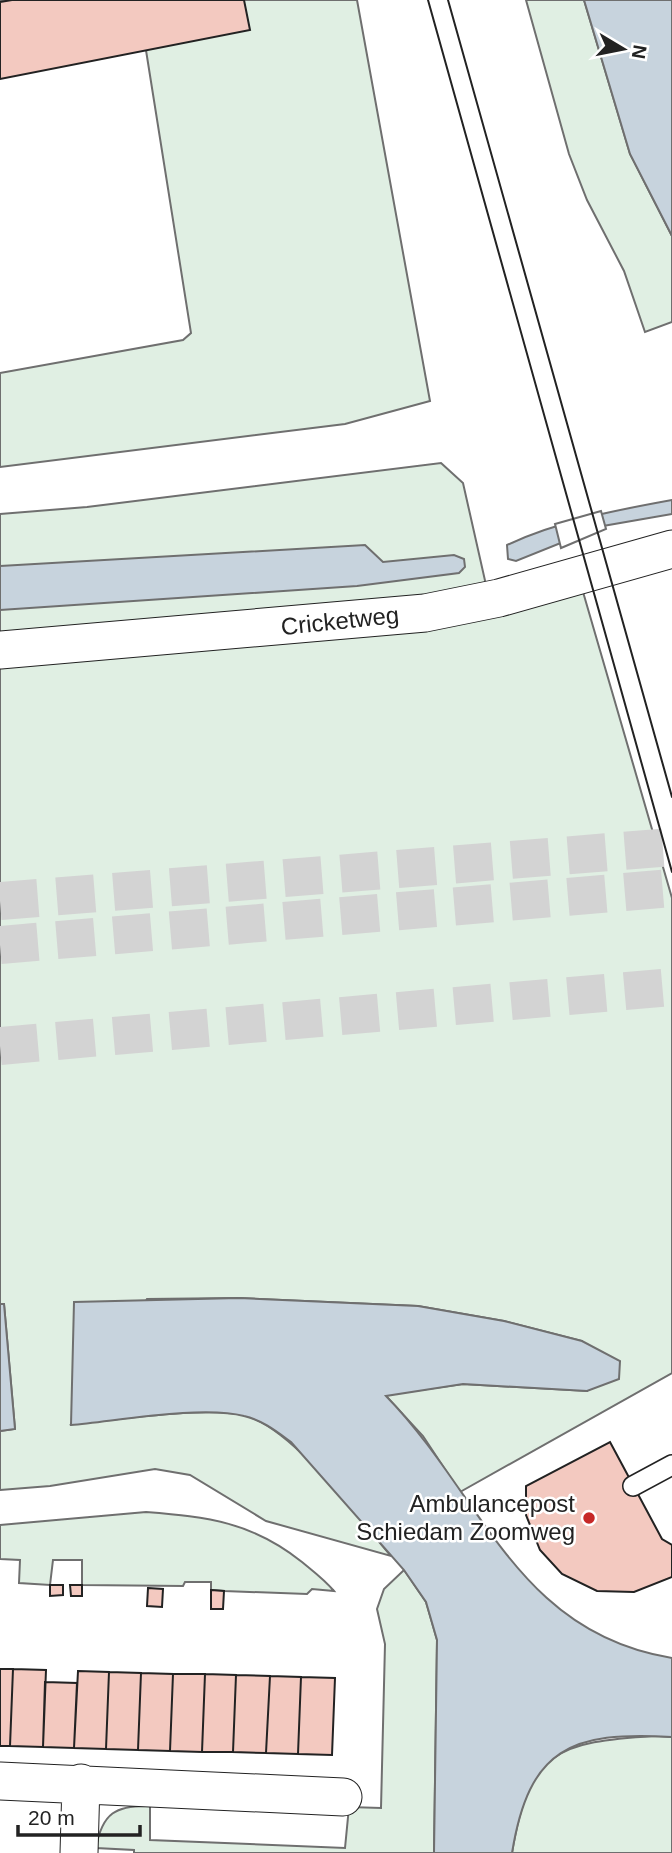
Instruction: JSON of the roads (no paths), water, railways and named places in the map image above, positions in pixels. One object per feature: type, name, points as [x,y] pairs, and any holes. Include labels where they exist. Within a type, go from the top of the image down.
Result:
[{"type":"street","name":"Cricketweg","points":[[0,650],[425,613],[499,598],[672,550]]},
{"type":"street","points":[[0,1781],[343,1797]]},
{"type":"street","points":[[79,1853],[81,1783]]},
{"type":"lane","points":[[633,1486],[672,1465]]},
{"type":"tunnel","points":[[0,901],[672,847]]},
{"type":"tunnel","points":[[0,945],[672,888]]},
{"type":"tunnel","points":[[0,1046],[672,987]]},
{"type":"tram line","points":[[428,0],[672,872]]},
{"type":"tram line","points":[[448,0],[672,797]]},
{"type":"place","name":"Ambulancepost Schiedam Zoomweg","points":[[589,1518]]}]
